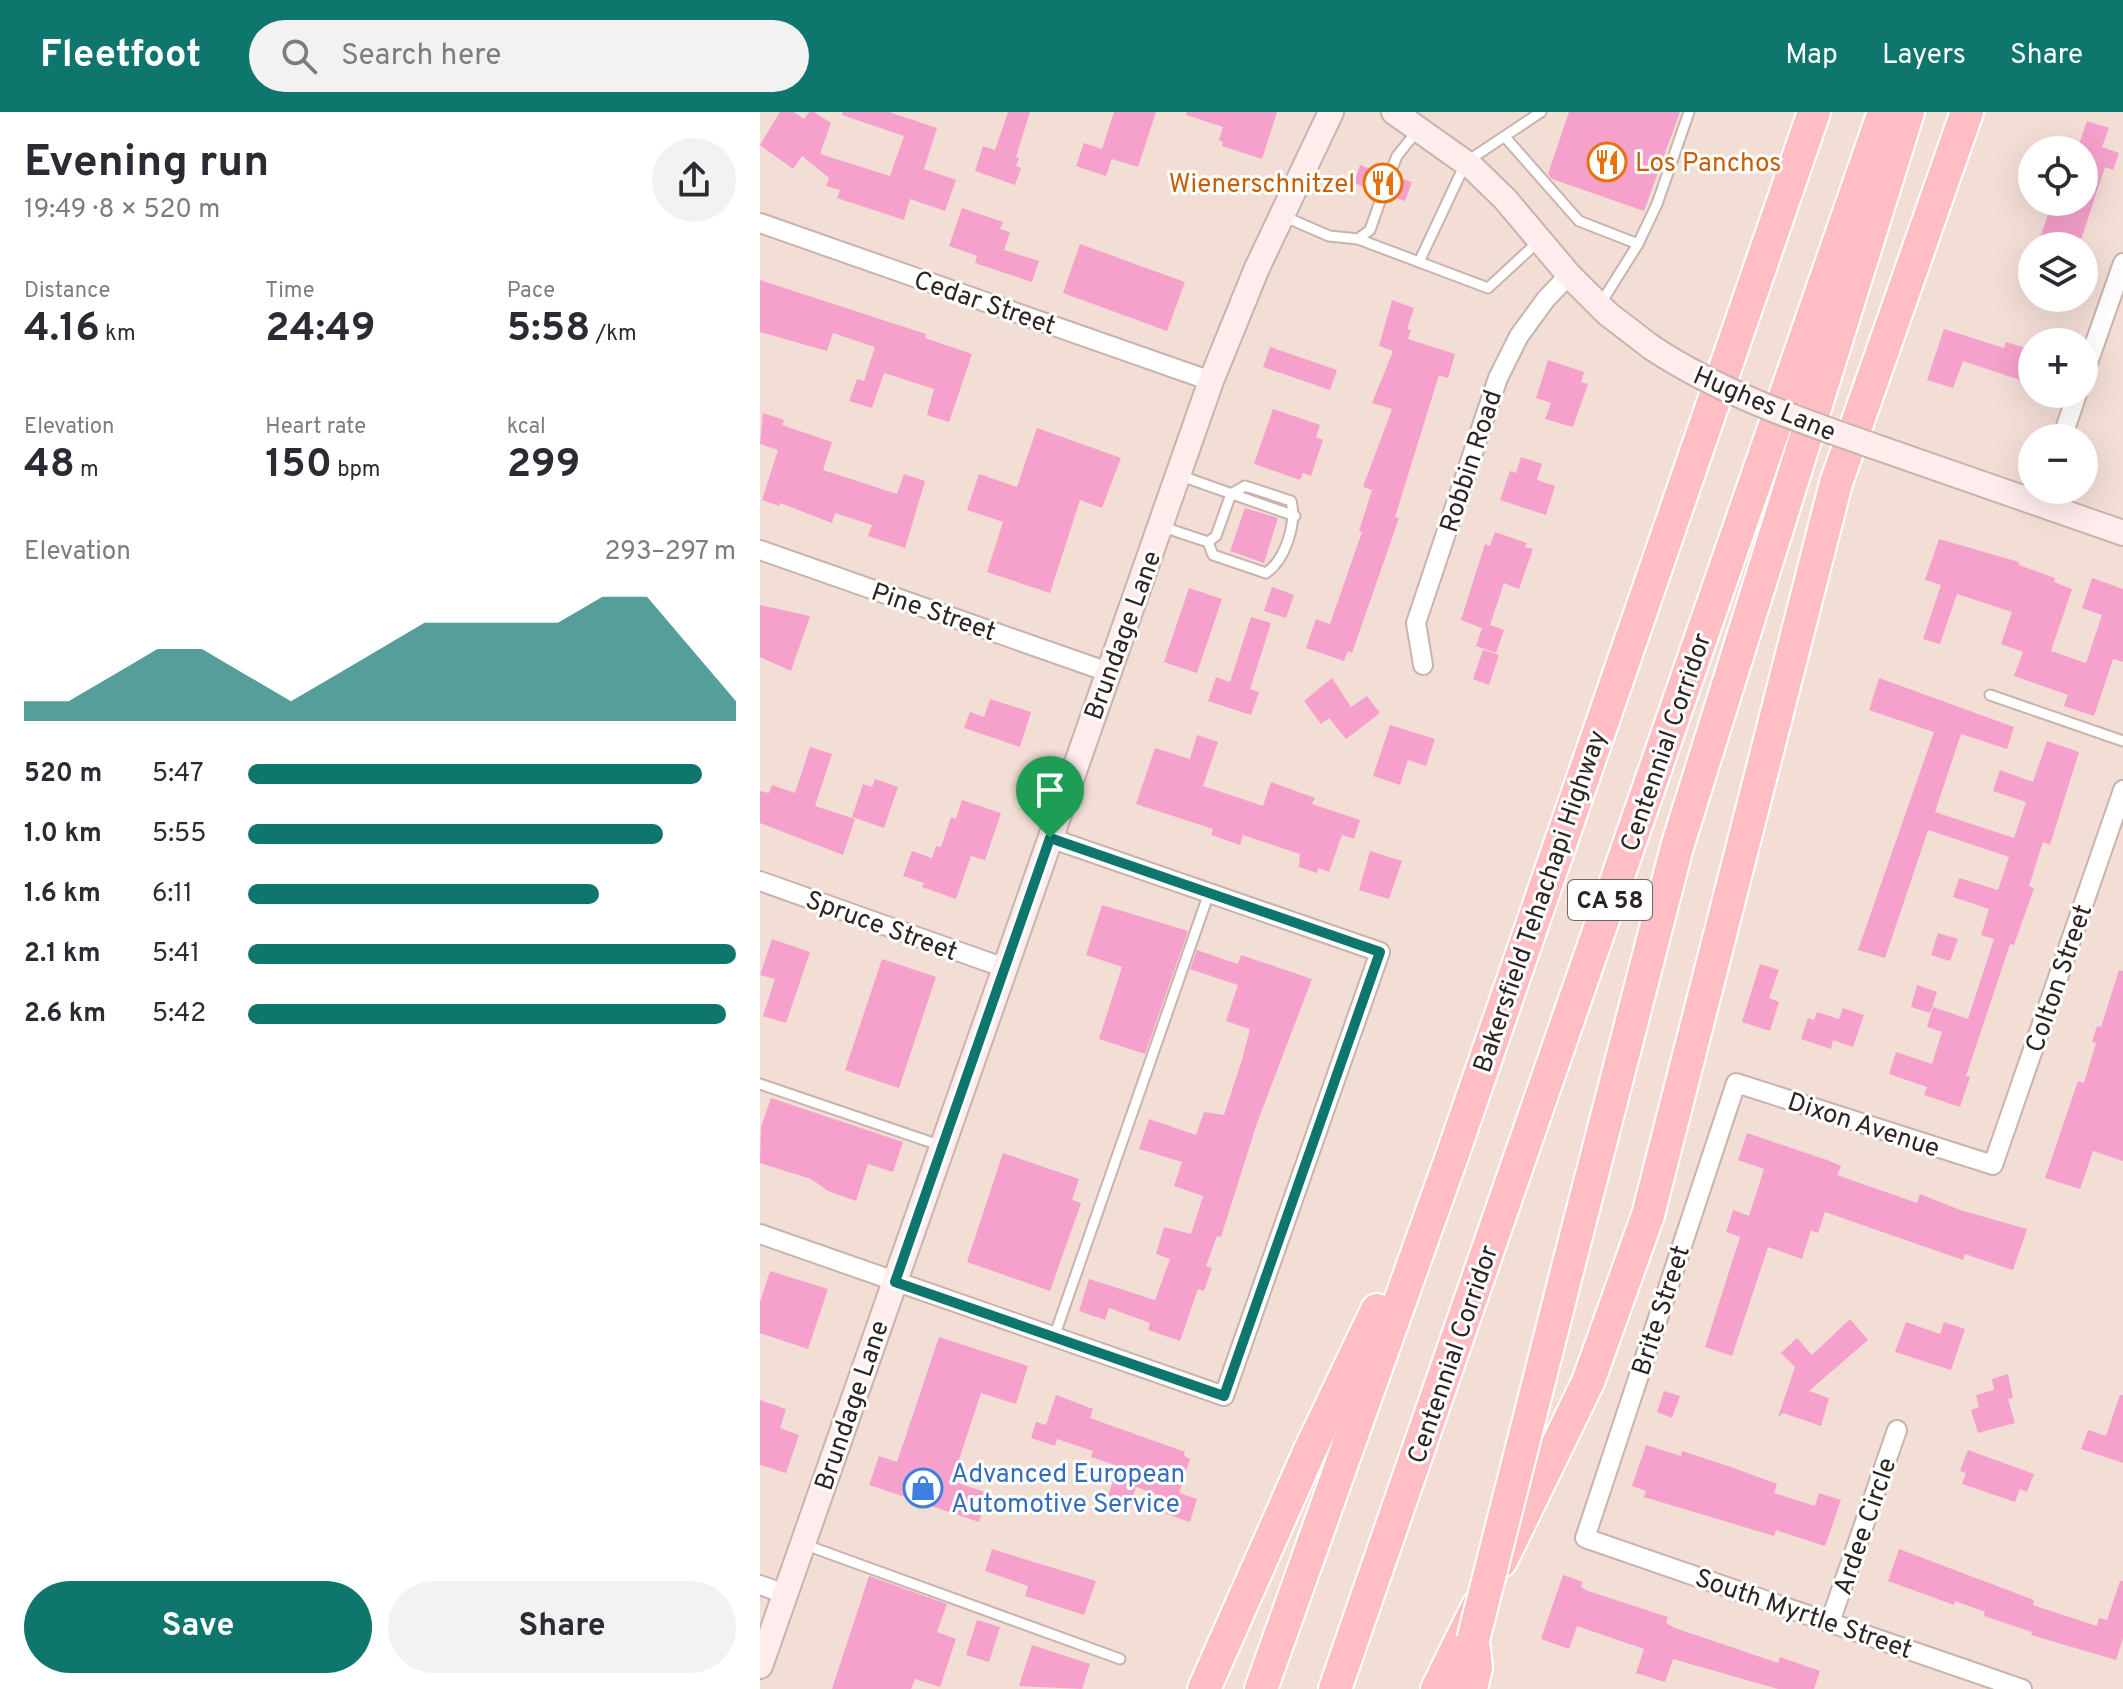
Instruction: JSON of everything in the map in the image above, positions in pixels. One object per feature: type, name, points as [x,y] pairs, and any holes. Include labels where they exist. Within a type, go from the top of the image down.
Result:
[{"type":"highway","name":"Bakersfield Tehachapi Highway","points":[[1261,1689],[1452,1156],[1814,112]]},
{"type":"highway","name":"Centennial Corridor","points":[[1335,1689],[1884,112]]},
{"type":"highway","points":[[1456,1689],[1473,1640],[1681,832],[1908,112]]},
{"type":"highway","points":[[1437,1689],[1588,1382],[1648,1215],[1836,483],[1967,112]]},
{"type":"highway","points":[[1204,1689],[1310,1450],[1452,1156]]},
{"type":"highway","points":[[1471,1689],[1476,1667],[1473,1640]]},
{"type":"main road","name":"Brundage Lane","points":[[760,1666],[1211,381],[1331,112]]},
{"type":"main road","name":"Hughes Lane","points":[[1394,112],[1466,162],[1505,199],[1569,275],[1600,305],[1651,347],[1695,377],[1753,404],[1879,448],[2018,490]]},
{"type":"main road","name":"Hughes Lane","points":[[2057,504],[2123,533]]},
{"type":"street","name":"Cedar Street","points":[[760,223],[1211,381]]},
{"type":"street","points":[[2098,334],[2123,263]]},
{"type":"street","name":"Robbin Road","points":[[1423,665],[1416,623],[1498,378],[1519,336],[1569,275]]},
{"type":"street","name":"Pine Street","points":[[760,550],[1108,672]]},
{"type":"street","name":"Colton Street","points":[[1993,1165],[2123,790]]},
{"type":"street","points":[[760,1234],[1224,1396],[1380,952],[1050,838]]},
{"type":"street","name":"Spruce Street","points":[[760,881],[1005,968]]},
{"type":"street","name":"Dixon Avenue","points":[[1736,1083],[1993,1165]]},
{"type":"street","name":"Brite Street","points":[[1585,1538],[1736,1083]]},
{"type":"street","name":"Ardee Circle","points":[[1830,1622],[1897,1430]]},
{"type":"street","name":"South Myrtle Street","points":[[1585,1538],[2022,1689]]},
{"type":"street","points":[[760,1585],[785,1594]]},
{"type":"lane","points":[[1419,262],[1466,162],[1541,112]]},
{"type":"lane","points":[[1600,305],[1638,244],[1657,204],[1689,112]]},
{"type":"lane","points":[[1388,179],[1397,156],[1419,128]]},
{"type":"lane","points":[[1505,137],[1579,221],[1638,244]]},
{"type":"lane","points":[[1358,239],[1370,230],[1383,193]]},
{"type":"lane","points":[[1282,216],[1329,236],[1358,239],[1488,288],[1540,240]]},
{"type":"lane","points":[[1178,475],[1295,516],[1277,565],[1266,573],[1213,555],[1208,542]]},
{"type":"lane","points":[[1208,542],[1216,536],[1231,494]]},
{"type":"lane","points":[[1160,526],[1208,542]]},
{"type":"lane","points":[[1990,695],[2123,741]]},
{"type":"lane","points":[[1054,1337],[1209,893]]},
{"type":"lane","points":[[760,1084],[942,1146]]},
{"type":"lane","points":[[803,1544],[1120,1659]]},
{"type":"building","points":[[780,112],[794,112],[804,119],[809,112],[814,112],[831,123],[820,154],[890,176],[904,136],[842,115],[843,112],[889,112],[937,128],[924,169],[956,180],[945,211],[910,199],[904,220],[837,198],[840,190],[826,186],[829,178],[802,156],[793,169],[760,145]]},
{"type":"building","points":[[1008,112],[1030,112],[1016,157],[1019,158],[1016,166],[1021,168],[1015,185],[975,171],[983,146],[995,150]]},
{"type":"building","points":[[1114,112],[1156,112],[1138,167],[1112,159],[1106,176],[1076,166],[1084,143],[1102,149]]},
{"type":"building","points":[[1187,112],[1277,112],[1262,159],[1222,146],[1223,142],[1219,140],[1223,127],[1186,115]]},
{"type":"building","name":"Los Panchos","points":[[1569,112],[1680,112],[1644,211],[1552,179],[1548,174]]},
{"type":"building","points":[[2087,121],[2109,128],[2102,147],[2119,153],[2113,170],[2105,167],[2098,188],[2098,136],[2082,136]]},
{"type":"building","name":"Wienerschnitzel","points":[[1360,165],[1382,173],[1381,181],[1386,186],[1393,184],[1397,177],[1412,182],[1405,201],[1390,196],[1385,186],[1376,191],[1354,183]]},
{"type":"building","points":[[962,208],[1003,222],[1000,229],[1010,232],[1004,250],[1039,261],[1032,282],[975,263],[977,256],[949,246]]},
{"type":"building","points":[[2048,216],[2089,216],[2084,232],[2042,232]]},
{"type":"building","points":[[1080,244],[1185,282],[1167,331],[1063,293]]},
{"type":"building","points":[[760,280],[926,334],[925,338],[972,354],[949,422],[927,415],[934,389],[884,373],[872,408],[849,401],[857,379],[864,381],[875,347],[833,333],[827,351],[760,332]]},
{"type":"building","points":[[1392,300],[1414,308],[1407,329],[1411,330],[1408,339],[1455,354],[1448,378],[1439,375],[1395,517],[1399,518],[1352,653],[1348,651],[1344,661],[1306,648],[1316,619],[1330,624],[1362,532],[1359,531],[1372,490],[1363,487],[1392,409],[1372,403],[1393,351],[1379,346]]},
{"type":"building","points":[[1944,329],[2004,348],[2006,342],[2018,346],[2018,379],[1963,361],[1953,388],[1927,380]]},
{"type":"building","points":[[1270,347],[1337,370],[1330,390],[1263,367]]},
{"type":"building","points":[[1548,360],[1584,372],[1581,382],[1588,384],[1573,427],[1545,419],[1551,403],[1536,398]]},
{"type":"building","points":[[1273,409],[1320,425],[1316,437],[1323,440],[1311,476],[1303,473],[1300,480],[1254,464]]},
{"type":"building","points":[[763,413],[784,420],[782,425],[832,442],[823,470],[897,494],[904,474],[925,481],[905,548],[868,536],[872,525],[835,513],[832,523],[780,503],[779,506],[762,500],[778,450],[760,444]]},
{"type":"building","points":[[1037,428],[1121,458],[1102,508],[1080,500],[1050,593],[987,572],[1003,522],[967,510],[979,474],[1017,487]]},
{"type":"building","points":[[1521,457],[1542,464],[1537,480],[1555,486],[1546,515],[1500,500],[1510,471],[1516,473]]},
{"type":"building","points":[[1245,508],[1278,518],[1264,563],[1230,551]]},
{"type":"building","points":[[1495,532],[1527,543],[1525,547],[1533,549],[1519,589],[1504,583],[1490,625],[1504,630],[1496,653],[1476,646],[1482,628],[1461,620],[1485,544],[1490,546]]},
{"type":"building","points":[[1939,539],[2019,562],[2019,565],[2055,578],[2054,582],[2072,589],[2051,651],[2086,663],[2102,615],[2082,608],[2092,578],[2123,589],[2123,662],[2113,659],[2094,716],[2064,706],[2068,695],[2014,676],[2023,652],[2001,644],[2012,612],[1957,594],[1940,644],[1923,639],[1941,585],[1925,580]]},
{"type":"building","points":[[1272,587],[1294,595],[1286,618],[1264,611]]},
{"type":"building","points":[[1189,588],[1222,599],[1197,673],[1164,662]]},
{"type":"building","points":[[760,605],[810,616],[791,671],[760,657]]},
{"type":"building","points":[[1251,617],[1271,623],[1250,689],[1259,692],[1251,715],[1208,701],[1216,677],[1230,682]]},
{"type":"building","points":[[1483,650],[1499,655],[1489,685],[1473,679]]},
{"type":"building","points":[[1332,678],[1351,707],[1367,696],[1380,713],[1346,739],[1329,718],[1321,724],[1304,701]]},
{"type":"building","points":[[1879,678],[2014,727],[2007,749],[1961,734],[1935,812],[2014,838],[2026,802],[1993,791],[2000,770],[2033,782],[2047,741],[2079,752],[2050,845],[2043,842],[2029,886],[2034,888],[2014,945],[2010,944],[1966,1076],[1970,1077],[1960,1107],[1924,1095],[1927,1087],[1889,1074],[1896,1052],[1932,1064],[1942,1032],[1927,1027],[1933,1007],[1968,1019],[1994,939],[1981,935],[1989,909],[1953,897],[1959,878],[1998,890],[2009,857],[1928,830],[1885,958],[1858,950],[1934,732],[1869,710]]},
{"type":"building","points":[[990,699],[1031,712],[1020,747],[964,728],[970,712],[984,717]]},
{"type":"building","points":[[1390,725],[1435,739],[1426,766],[1408,760],[1400,785],[1373,776]]},
{"type":"building","points":[[1197,735],[1218,742],[1203,786],[1263,806],[1271,782],[1315,798],[1312,804],[1360,820],[1354,839],[1342,835],[1329,872],[1318,868],[1317,873],[1299,867],[1300,854],[1243,835],[1240,845],[1211,835],[1213,829],[1136,804],[1155,748],[1190,759]]},
{"type":"building","points":[[810,747],[832,754],[815,806],[855,819],[843,855],[760,823],[760,791],[769,793],[772,785],[795,793]]},
{"type":"building","points":[[875,779],[898,787],[884,828],[852,817],[863,784],[872,787]]},
{"type":"building","points":[[962,800],[1001,813],[985,860],[971,856],[956,899],[922,887],[924,883],[903,876],[912,851],[932,858],[936,846],[941,847],[951,817],[956,819]]},
{"type":"building","points":[[1370,851],[1402,861],[1389,899],[1359,890]]},
{"type":"building","points":[[1102,905],[1188,931],[1145,1054],[1099,1039],[1122,967],[1086,955]]},
{"type":"building","points":[[1938,933],[1958,939],[1950,961],[1931,955]]},
{"type":"building","points":[[772,939],[810,952],[786,1023],[763,1016],[775,979],[760,975]]},
{"type":"building","points":[[1197,950],[1238,964],[1241,955],[1312,979],[1257,1123],[1221,1237],[1217,1236],[1206,1266],[1212,1268],[1204,1291],[1198,1289],[1180,1341],[1148,1330],[1150,1323],[1109,1308],[1105,1320],[1079,1311],[1089,1279],[1155,1300],[1170,1259],[1156,1254],[1164,1227],[1191,1234],[1203,1196],[1174,1186],[1182,1162],[1139,1149],[1149,1119],[1196,1135],[1204,1112],[1224,1115],[1250,1029],[1226,1021],[1238,985],[1190,969]]},
{"type":"building","points":[[882,959],[936,977],[899,1088],[845,1070]]},
{"type":"building","points":[[1760,964],[1779,970],[1769,998],[1779,1002],[1770,1031],[1742,1022]]},
{"type":"building","points":[[2119,970],[2123,971],[2123,1161],[2093,1151],[2080,1189],[2045,1178],[2078,1081],[2084,1083],[2096,1043],[2092,1042],[2097,1026],[2101,1027]]},
{"type":"building","points":[[1917,985],[1937,992],[1930,1013],[1911,1007]]},
{"type":"building","points":[[1843,1008],[1864,1015],[1853,1047],[1833,1040],[1831,1049],[1801,1039],[1808,1018],[1814,1020],[1817,1012],[1839,1019]]},
{"type":"building","points":[[771,1098],[903,1142],[893,1172],[868,1164],[856,1201],[828,1191],[811,1179],[760,1163],[761,1127]]},
{"type":"building","points":[[1747,1133],[1830,1161],[1841,1166],[1837,1175],[1917,1203],[1920,1194],[1960,1210],[2027,1229],[2013,1270],[1965,1254],[1963,1260],[1825,1212],[1818,1233],[1811,1230],[1802,1259],[1768,1247],[1732,1356],[1705,1347],[1740,1237],[1726,1232],[1733,1210],[1749,1216],[1764,1169],[1738,1160]]},
{"type":"building","points":[[1003,1153],[1079,1179],[1072,1200],[1081,1203],[1050,1291],[967,1262]]},
{"type":"building","points":[[770,1271],[828,1289],[808,1349],[760,1333],[760,1302]]},
{"type":"building","points":[[1850,1319],[1868,1340],[1809,1391],[1829,1398],[1821,1426],[1783,1413],[1778,1417],[1795,1367],[1781,1353],[1797,1338],[1812,1355]]},
{"type":"building","points":[[1906,1322],[1940,1334],[1944,1322],[1965,1329],[1951,1370],[1895,1352]]},
{"type":"building","points":[[939,1337],[1028,1366],[1016,1404],[981,1393],[952,1481],[988,1493],[979,1522],[869,1485],[879,1456],[897,1462]]},
{"type":"building","points":[[2008,1374],[2013,1398],[2008,1399],[2015,1423],[1978,1433],[1971,1410],[1979,1407],[1976,1395],[1994,1390],[1992,1379]]},
{"type":"building","points":[[1664,1391],[1680,1396],[1672,1418],[1657,1412]]},
{"type":"building","points":[[1056,1395],[1093,1409],[1090,1418],[1185,1452],[1184,1456],[1190,1459],[1179,1493],[1197,1499],[1190,1522],[1164,1513],[1169,1499],[1136,1487],[1130,1504],[1108,1496],[1118,1466],[1091,1457],[1093,1451],[1057,1439],[1055,1446],[1031,1438],[1036,1422],[1046,1425]]},
{"type":"building","points":[[2120,1395],[2123,1395],[2123,1463],[2081,1449],[2088,1430],[2106,1436]]},
{"type":"building","points":[[760,1400],[786,1409],[780,1428],[799,1435],[786,1473],[760,1465]]},
{"type":"building","points":[[1646,1445],[1681,1456],[1682,1451],[1731,1467],[1777,1484],[1774,1493],[1815,1506],[1819,1493],[1841,1500],[1825,1546],[1776,1530],[1774,1536],[1644,1497],[1646,1491],[1632,1486]]},
{"type":"building","points":[[1968,1450],[2034,1474],[2027,1492],[2020,1489],[2015,1502],[1962,1484],[1966,1473],[1960,1471]]},
{"type":"building","points":[[992,1549],[1096,1581],[1084,1615],[1025,1596],[1028,1586],[985,1571]]},
{"type":"building","points":[[1899,1549],[2034,1600],[2033,1605],[2097,1626],[2099,1618],[2107,1620],[2120,1581],[2123,1581],[2123,1638],[2116,1660],[2031,1635],[2032,1632],[1984,1616],[1985,1612],[1955,1601],[1954,1605],[1888,1581]]},
{"type":"building","points":[[1563,1575],[1583,1582],[1581,1587],[1588,1591],[1668,1617],[1666,1623],[1675,1628],[1778,1663],[1780,1657],[1820,1671],[1814,1689],[1778,1689],[1673,1659],[1665,1682],[1636,1673],[1644,1649],[1577,1626],[1569,1649],[1541,1639]]},
{"type":"building","points":[[869,1576],[947,1604],[937,1632],[956,1639],[940,1687],[915,1679],[911,1689],[832,1689]]},
{"type":"building","points":[[977,1620],[1000,1627],[989,1662],[966,1655]]},
{"type":"building","points":[[1032,1645],[1090,1664],[1082,1689],[1019,1686]]},
{"type":"place","name":"Los Panchos","points":[[1607,162]]},
{"type":"place","name":"Wienerschnitzel","points":[[1383,183]]},
{"type":"place","name":"Advanced European Automotive Service","points":[[923,1488]]},
{"type":"route","points":[[1050,838],[1380,952],[1224,1396],[895,1282],[1050,838]]}]
